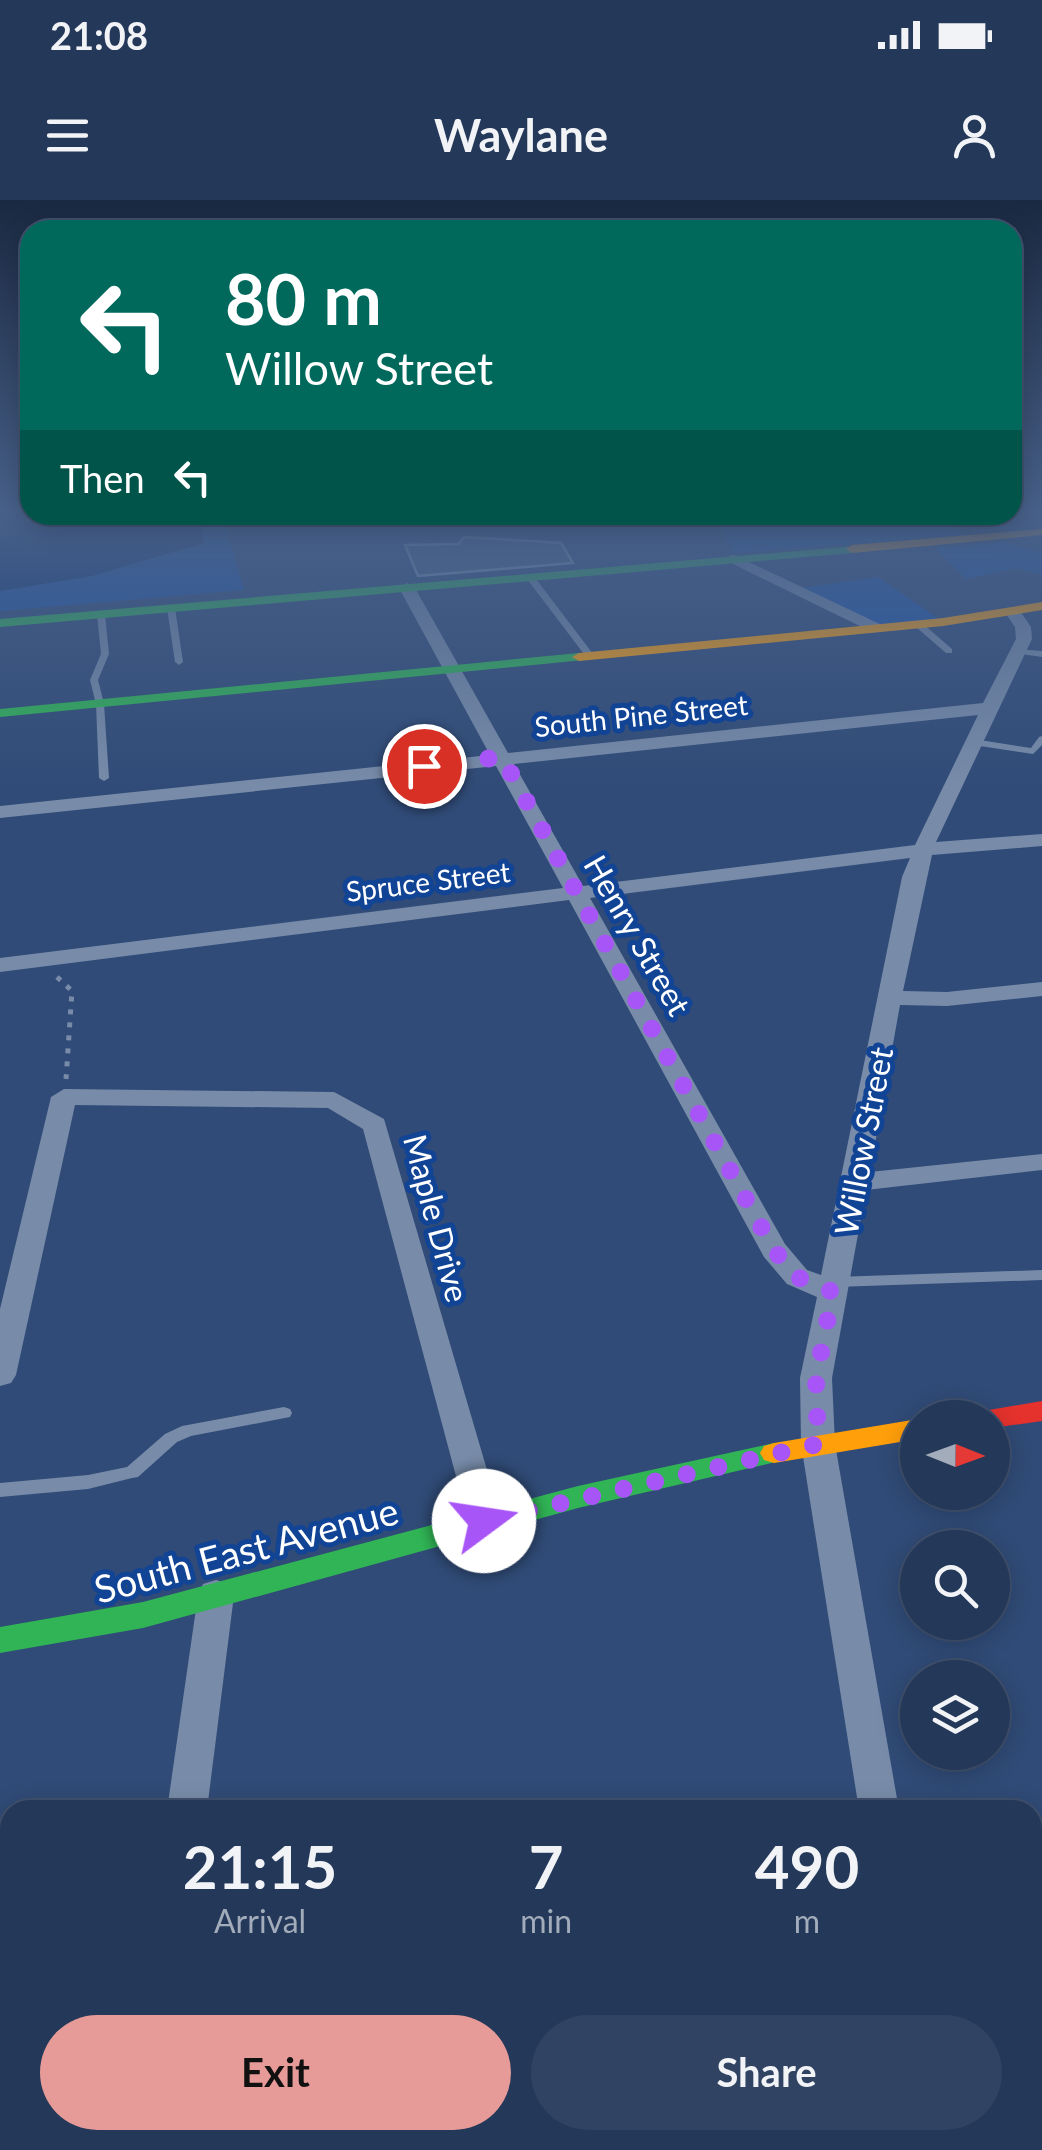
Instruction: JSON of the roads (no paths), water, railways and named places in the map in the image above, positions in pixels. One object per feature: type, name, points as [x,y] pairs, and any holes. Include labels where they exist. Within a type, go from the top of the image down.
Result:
[{"type":"main road","points":[[0,623],[206,605]]},
{"type":"main road","points":[[0,713],[878,629],[1014,614],[1042,606]]},
{"type":"main road","points":[[1010,1415],[1042,1411]]},
{"type":"main road","name":"South East Avenue","points":[[0,1640],[115,1622],[484,1521],[818,1444],[900,1432]]},
{"type":"street","name":"Henry Street","points":[[416,605],[774,1250],[797,1277],[834,1287]]},
{"type":"street","points":[[829,605],[878,629]]},
{"type":"street","name":"Willow Street","points":[[877,1800],[818,1444],[816,1378],[912,877],[973,742],[1030,652],[1014,614]]},
{"type":"street","name":"South Pine Street","points":[[0,812],[991,708]]},
{"type":"street","name":"Spruce Street","points":[[0,964],[922,850],[1042,840]]},
{"type":"street","points":[[891,998],[948,998],[1042,989]]},
{"type":"street","name":"Maple Drive","points":[[0,1375],[64,1097],[334,1100],[375,1125],[484,1521]]},
{"type":"street","points":[[855,1182],[1042,1162]]},
{"type":"street","points":[[188,1800],[216,1595]]},
{"type":"lane","points":[[551,605],[590,656]]},
{"type":"lane","points":[[171,608],[179,662]]},
{"type":"lane","points":[[101,614],[105,654],[94,680],[100,704],[104,778]]},
{"type":"lane","points":[[920,624],[949,651]]},
{"type":"lane","points":[[973,742],[1033,751],[1042,739]]},
{"type":"lane","points":[[834,1287],[1042,1274]]},
{"type":"lane","points":[[0,1490],[88,1482],[132,1472],[171,1438],[188,1430],[284,1413]]}]
